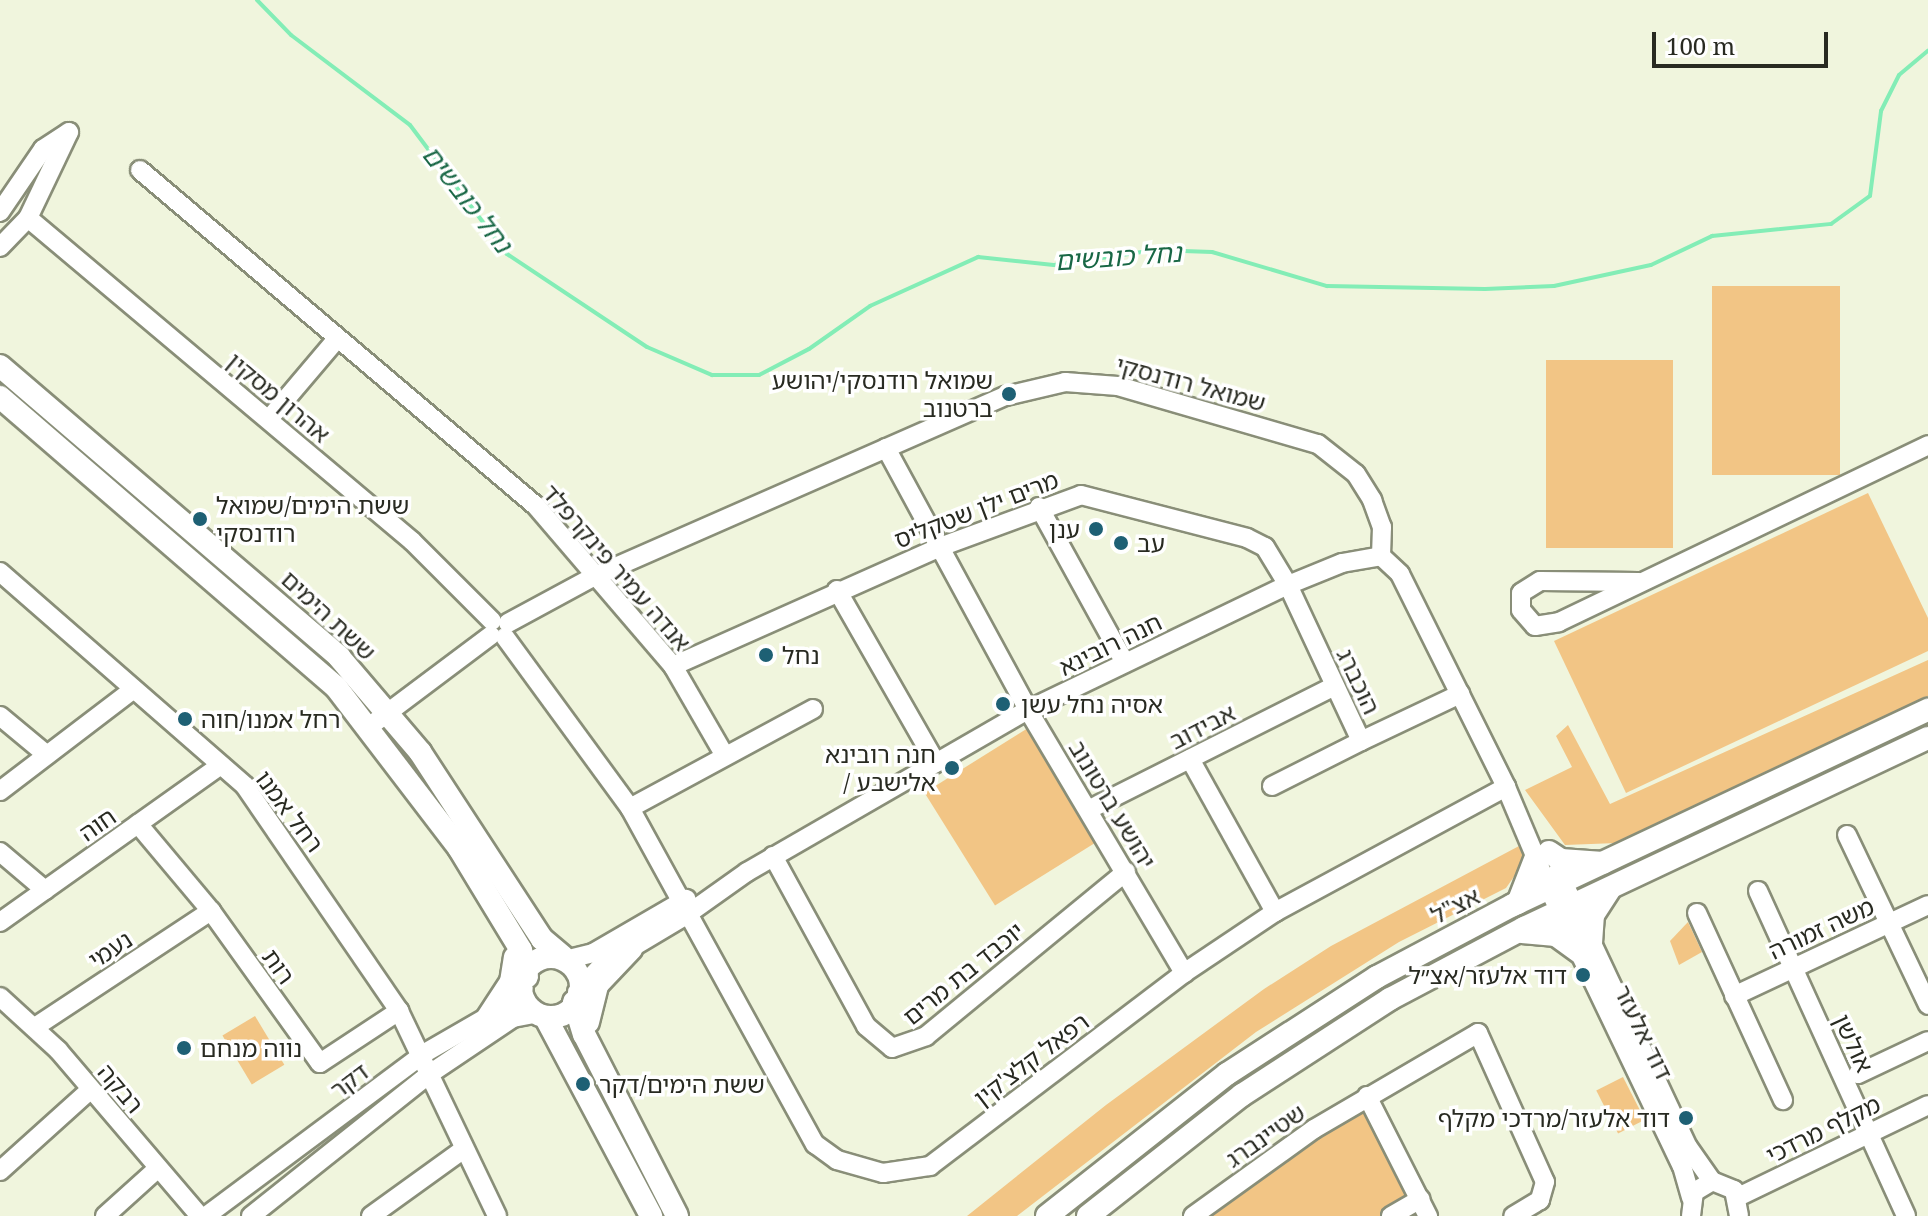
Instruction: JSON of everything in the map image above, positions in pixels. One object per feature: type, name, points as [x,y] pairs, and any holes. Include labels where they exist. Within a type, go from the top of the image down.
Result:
[{"type":"main road","name":"ששת הימים","points":[[0,366],[303,624],[388,711],[478,835],[542,939],[565,958]]},
{"type":"main road","name":"ששת הימים","points":[[0,397],[271,626],[370,726],[432,808],[511,932],[527,964],[526,982]]},
{"type":"main road","name":"אצ\"ל","points":[[1047,1216],[1260,1052],[1377,977],[1518,903],[1928,710]]},
{"type":"main road","points":[[1088,1216],[1296,1058],[1390,999],[1516,931],[1928,738]]},
{"type":"main road","points":[[1518,903],[1542,855],[1561,860],[1608,863]]},
{"type":"main road","points":[[1516,931],[1556,935],[1585,947],[1593,915],[1609,890]]},
{"type":"main road","points":[[488,1017],[515,970],[511,932]]},
{"type":"main road","points":[[598,1061],[590,1034],[590,998],[631,949]]},
{"type":"main road","points":[[540,1017],[563,1015],[576,997],[579,978],[565,958],[544,957],[526,982],[526,1005],[540,1017],[651,1216]]},
{"type":"main road","points":[[576,997],[598,1061],[677,1216]]},
{"type":"street","points":[[0,212],[43,149],[69,132],[28,218],[0,247]]},
{"type":"street","name":"אנדה עמיר פינקרפלד","points":[[140,170],[336,340],[536,506],[673,666],[725,756]]},
{"type":"street","name":"אהרון מסקין","points":[[28,218],[412,541],[499,629],[630,808],[682,910]]},
{"type":"street","points":[[269,419],[336,340]]},
{"type":"street","name":"שמואל רודנסקי","points":[[370,726],[499,629],[595,576],[1035,386],[1118,386],[1318,444],[1356,474],[1372,500],[1382,527],[1381,556]]},
{"type":"street","points":[[1639,582],[1540,581],[1521,593],[1521,610],[1535,626],[1547,627],[1928,445]]},
{"type":"street","name":"יהושע ברטונוב","points":[[886,448],[1028,710],[1090,809],[1184,973]]},
{"type":"street","name":"מרים ילן שטקליס","points":[[673,666],[837,590],[1065,498],[1097,498],[1247,538],[1274,557],[1288,585]]},
{"type":"street","points":[[1039,507],[1125,663]]},
{"type":"street","points":[[1381,556],[1400,574],[1542,855],[1566,909]]},
{"type":"street","name":"חנה רובינא","points":[[565,958],[593,953],[682,910],[1028,710],[1288,585],[1342,563],[1381,556]]},
{"type":"street","name":"רחל אמנו","points":[[0,572],[245,786],[399,1011],[423,1054],[497,1216]]},
{"type":"street","name":"הוכברג","points":[[1288,585],[1361,741],[1460,694]]},
{"type":"street","points":[[837,590],[936,763]]},
{"type":"street","name":"אבידוב","points":[[1090,809],[1335,686]]},
{"type":"street","points":[[0,791],[134,689]]},
{"type":"street","points":[[630,808],[813,709]]},
{"type":"street","points":[[0,716],[47,755]]},
{"type":"street","points":[[1272,786],[1361,741]]},
{"type":"street","points":[[1190,759],[1275,912]]},
{"type":"street","name":"חוה","points":[[0,922],[221,765]]},
{"type":"street","name":"רפאל קלצ'קין","points":[[682,910],[815,1144],[837,1160],[883,1173],[930,1166],[1184,973],[1275,912],[1506,787]]},
{"type":"street","name":"רות","points":[[138,824],[211,911],[320,1063],[399,1011]]},
{"type":"street","points":[[1847,835],[1928,1005]]},
{"type":"street","points":[[0,852],[45,890]]},
{"type":"street","name":"יוכבד בת מרים","points":[[773,856],[866,1026],[892,1048],[926,1036],[1126,872]]},
{"type":"street","name":"אולשן","points":[[1758,891],[1906,1216]]},
{"type":"street","name":"משה זמורה","points":[[1734,996],[1928,905]]},
{"type":"street","name":"דוד אלעזר","points":[[1566,909],[1699,1168],[1712,1181]]},
{"type":"street","name":"חנה רובינא","points":[[576,997],[601,966],[631,949],[682,910]]},
{"type":"street","name":"נעמי","points":[[35,1027],[211,911]]},
{"type":"street","points":[[1697,913],[1783,1100]]},
{"type":"street","name":"דוד אלעזר","points":[[1585,947],[1682,1166],[1688,1209]]},
{"type":"street","name":"דקר","points":[[206,1216],[423,1054],[488,1017],[526,982]]},
{"type":"street","name":"רבקה","points":[[0,997],[35,1027],[200,1216]]},
{"type":"street","name":"דקר","points":[[251,1216],[431,1073],[513,1018],[540,1017]]},
{"type":"street","name":"שטיינברג","points":[[1193,1216],[1273,1156],[1367,1096],[1478,1033],[1545,1182],[1540,1200],[1513,1216]]},
{"type":"street","points":[[1858,1074],[1928,1041]]},
{"type":"street","points":[[4,1159],[91,1089]]},
{"type":"street","points":[[1367,1096],[1428,1216]]},
{"type":"street","name":"מקלף מרדכי","points":[[1738,1207],[1869,1133],[1928,1105]]},
{"type":"street","points":[[374,1215],[464,1149]]},
{"type":"street","points":[[105,1216],[157,1169]]},
{"type":"street","points":[[1688,1209],[1712,1181],[1728,1185],[1738,1207]]},
{"type":"street","points":[[1391,1216],[1420,1199]]},
{"type":"shaded area","points":[[1712,286],[1840,286],[1840,475],[1712,475]]},
{"type":"shaded area","points":[[1546,360],[1673,360],[1673,548],[1546,548]]},
{"type":"shaded area","points":[[1868,493],[1928,618],[1928,651],[1626,793],[1554,641]]},
{"type":"shaded area","points":[[1928,660],[1928,696],[1617,843],[1565,845],[1525,790],[1572,767],[1556,736],[1568,725],[1610,804]]},
{"type":"shaded area","points":[[1028,728],[1098,841],[995,905],[925,793]]},
{"type":"shaded area","points":[[1519,846],[1525,861],[1506,888],[1399,942],[1256,1032],[1017,1216],[967,1216],[1106,1105],[1264,989],[1331,946]]},
{"type":"shaded area","points":[[1688,922],[1702,952],[1679,965],[1670,941]]},
{"type":"shaded area","points":[[255,1016],[284,1065],[252,1084],[222,1036]]},
{"type":"shaded area","points":[[1623,1077],[1645,1120],[1618,1133],[1596,1091]]},
{"type":"shaded area","points":[[1356,1107],[1366,1110],[1420,1216],[1204,1216]]},
{"type":"waterway","name":"נחל כובשים","points":[[257,0],[291,35],[410,125],[507,254],[647,347],[712,375],[759,375],[809,349],[870,306],[978,257],[1054,265],[1155,250],[1212,252],[1327,286],[1485,289],[1554,286],[1651,265],[1712,236],[1831,224],[1870,196],[1881,111],[1899,75],[1928,51]]},
{"type":"place","name":"שמואל רודנסקי/יהושע ברטנוב","points":[[1009,394]]},
{"type":"place","name":"ששת הימים/שמואל רודנסקי","points":[[200,519]]},
{"type":"place","name":"ענן","points":[[1096,529]]},
{"type":"place","name":"עב","points":[[1121,543]]},
{"type":"place","name":"נחל","points":[[766,655]]},
{"type":"place","name":"אסיה נחל עשן","points":[[1003,704]]},
{"type":"place","name":"רחל אמנו/חוה","points":[[185,719]]},
{"type":"place","name":"חנה רובינא / אלישבע","points":[[952,768]]},
{"type":"place","name":"דוד אלעזר/אצ״ל","points":[[1583,975]]},
{"type":"place","name":"נווה מנחם","points":[[184,1048]]},
{"type":"place","name":"ששת הימים/דקר","points":[[583,1084]]},
{"type":"place","name":"דוד אלעזר/מרדכי מקלף","points":[[1686,1118]]}]
